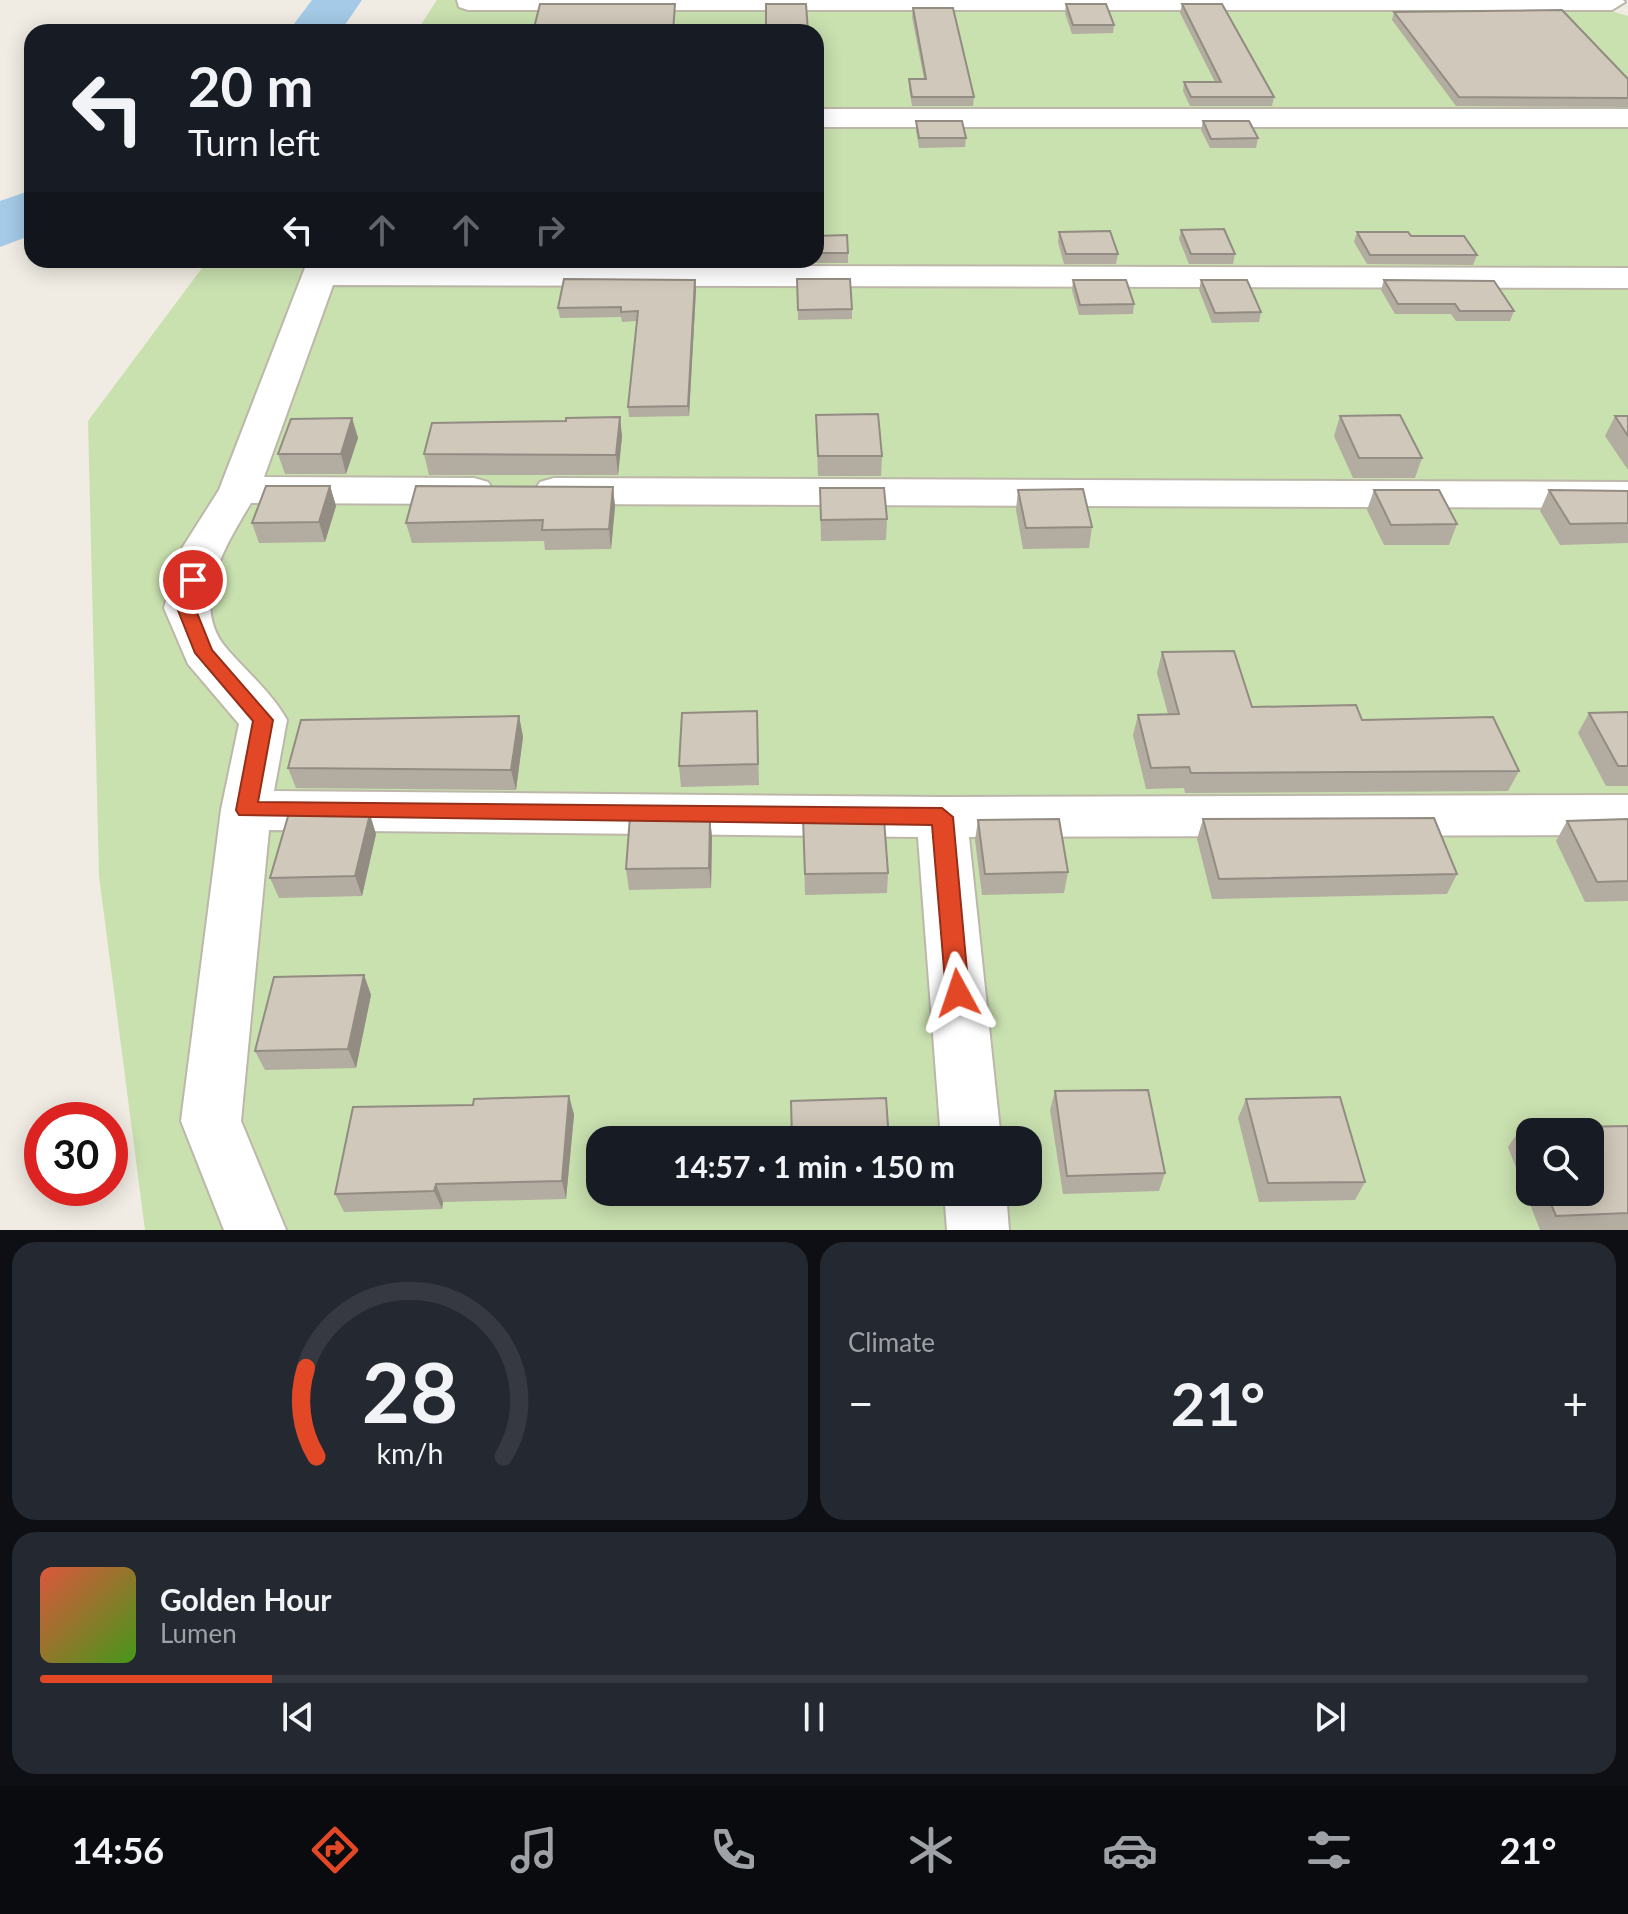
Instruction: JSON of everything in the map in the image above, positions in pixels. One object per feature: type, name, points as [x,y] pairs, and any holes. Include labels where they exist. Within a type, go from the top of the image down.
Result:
[{"type":"street","points":[[465,8],[1615,3]]},
{"type":"street","points":[[824,118],[1628,118]]},
{"type":"street","points":[[255,1230],[211,1121],[246,810],[263,720],[204,653],[186,608],[200,553],[239,490],[323,268]]},
{"type":"street","points":[[442,268],[1628,278]]},
{"type":"street","points":[[239,490],[1628,495]]},
{"type":"street","points":[[246,810],[942,817],[1628,815]]},
{"type":"street","points":[[942,817],[970,1126]]},
{"type":"street","points":[[976,1206],[978,1230]]},
{"type":"green space","points":[[437,0],[1573,0],[1628,16],[1628,1230],[145,1230],[99,876],[88,421],[202,268],[824,268],[824,24],[421,24]]},
{"type":"building","points":[[540,4],[675,4],[674,24],[535,24]]},
{"type":"building","points":[[766,4],[806,4],[807,24],[766,24]]},
{"type":"building","points":[[1066,4],[1106,4],[1114,25],[1073,25]]},
{"type":"building","points":[[1182,4],[1222,4],[1274,97],[1191,97],[1184,82],[1221,82]]},
{"type":"building","points":[[913,8],[953,8],[974,97],[912,97],[909,79],[926,79]]},
{"type":"building","points":[[1562,10],[1628,79],[1628,98],[1459,97],[1394,12]]},
{"type":"building","points":[[916,121],[962,121],[966,138],[919,138]]},
{"type":"building","points":[[1203,121],[1249,121],[1258,138],[1211,139]]},
{"type":"building","points":[[1224,229],[1235,254],[1191,254],[1181,230]]},
{"type":"building","points":[[1110,231],[1118,254],[1066,254],[1059,232]]},
{"type":"building","points":[[1357,232],[1464,236],[1477,255],[1370,255]]},
{"type":"building","points":[[847,235],[848,253],[824,253],[824,236]]},
{"type":"building","points":[[564,279],[695,280],[688,406],[628,407],[638,311],[621,312],[621,307],[558,308]]},
{"type":"building","points":[[797,279],[850,279],[852,309],[798,310]]},
{"type":"building","points":[[1073,280],[1126,280],[1134,304],[1080,305]]},
{"type":"building","points":[[1201,280],[1247,280],[1261,312],[1215,313]]},
{"type":"building","points":[[1384,280],[1494,281],[1514,311],[1460,311],[1455,304],[1398,304]]},
{"type":"building","points":[[878,414],[882,456],[818,456],[816,415]]},
{"type":"building","points":[[1400,415],[1422,458],[1359,458],[1340,416]]},
{"type":"building","points":[[1615,416],[1628,416],[1628,436]]},
{"type":"building","points":[[620,417],[616,455],[424,454],[432,423]]},
{"type":"building","points":[[352,418],[341,454],[278,454],[291,419]]},
{"type":"building","points":[[266,486],[330,486],[319,522],[252,523]]},
{"type":"building","points":[[416,486],[613,487],[609,529],[542,530],[543,520],[406,523]]},
{"type":"building","points":[[820,488],[884,488],[887,519],[821,520]]},
{"type":"building","points":[[1083,489],[1092,527],[1026,528],[1018,490]]},
{"type":"building","points":[[1374,490],[1439,490],[1457,524],[1391,525]]},
{"type":"building","points":[[1549,490],[1628,491],[1628,523],[1570,524]]},
{"type":"building","points":[[1234,651],[1252,707],[1356,705],[1362,720],[1493,717],[1519,771],[1191,773],[1189,767],[1151,768],[1138,715],[1179,714],[1162,652]]},
{"type":"building","points":[[757,711],[758,764],[679,766],[682,713]]},
{"type":"building","points":[[1628,712],[1628,766],[1618,766],[1589,713]]},
{"type":"building","points":[[519,716],[511,770],[288,768],[301,720]]},
{"type":"building","points":[[289,813],[370,814],[355,876],[270,878]]},
{"type":"building","points":[[630,816],[710,817],[709,868],[626,869]]},
{"type":"building","points":[[803,818],[884,819],[888,873],[805,874]]},
{"type":"building","points":[[1434,818],[1457,874],[1219,879],[1203,819]]},
{"type":"building","points":[[1059,819],[1068,872],[985,874],[978,820]]},
{"type":"building","points":[[1628,819],[1628,881],[1597,882],[1567,821]]},
{"type":"building","points":[[364,975],[348,1049],[255,1051],[274,977]]},
{"type":"building","points":[[1148,1090],[1165,1173],[1067,1176],[1055,1091]]},
{"type":"building","points":[[569,1096],[562,1181],[436,1184],[434,1191],[335,1194],[353,1107],[473,1105],[474,1099]]},
{"type":"building","points":[[1340,1097],[1365,1182],[1268,1183],[1246,1099]]},
{"type":"building","points":[[886,1098],[888,1126],[792,1126],[791,1101]]},
{"type":"building","points":[[1604,1126],[1628,1126],[1628,1213],[1556,1216],[1552,1206],[1604,1206]]},
{"type":"waterway","points":[[320,24],[337,0]]},
{"type":"waterway","points":[[0,228],[24,213]]},
{"type":"route","points":[[193,580],[186,608],[204,653],[263,720],[246,810],[942,817],[958,993]]}]
